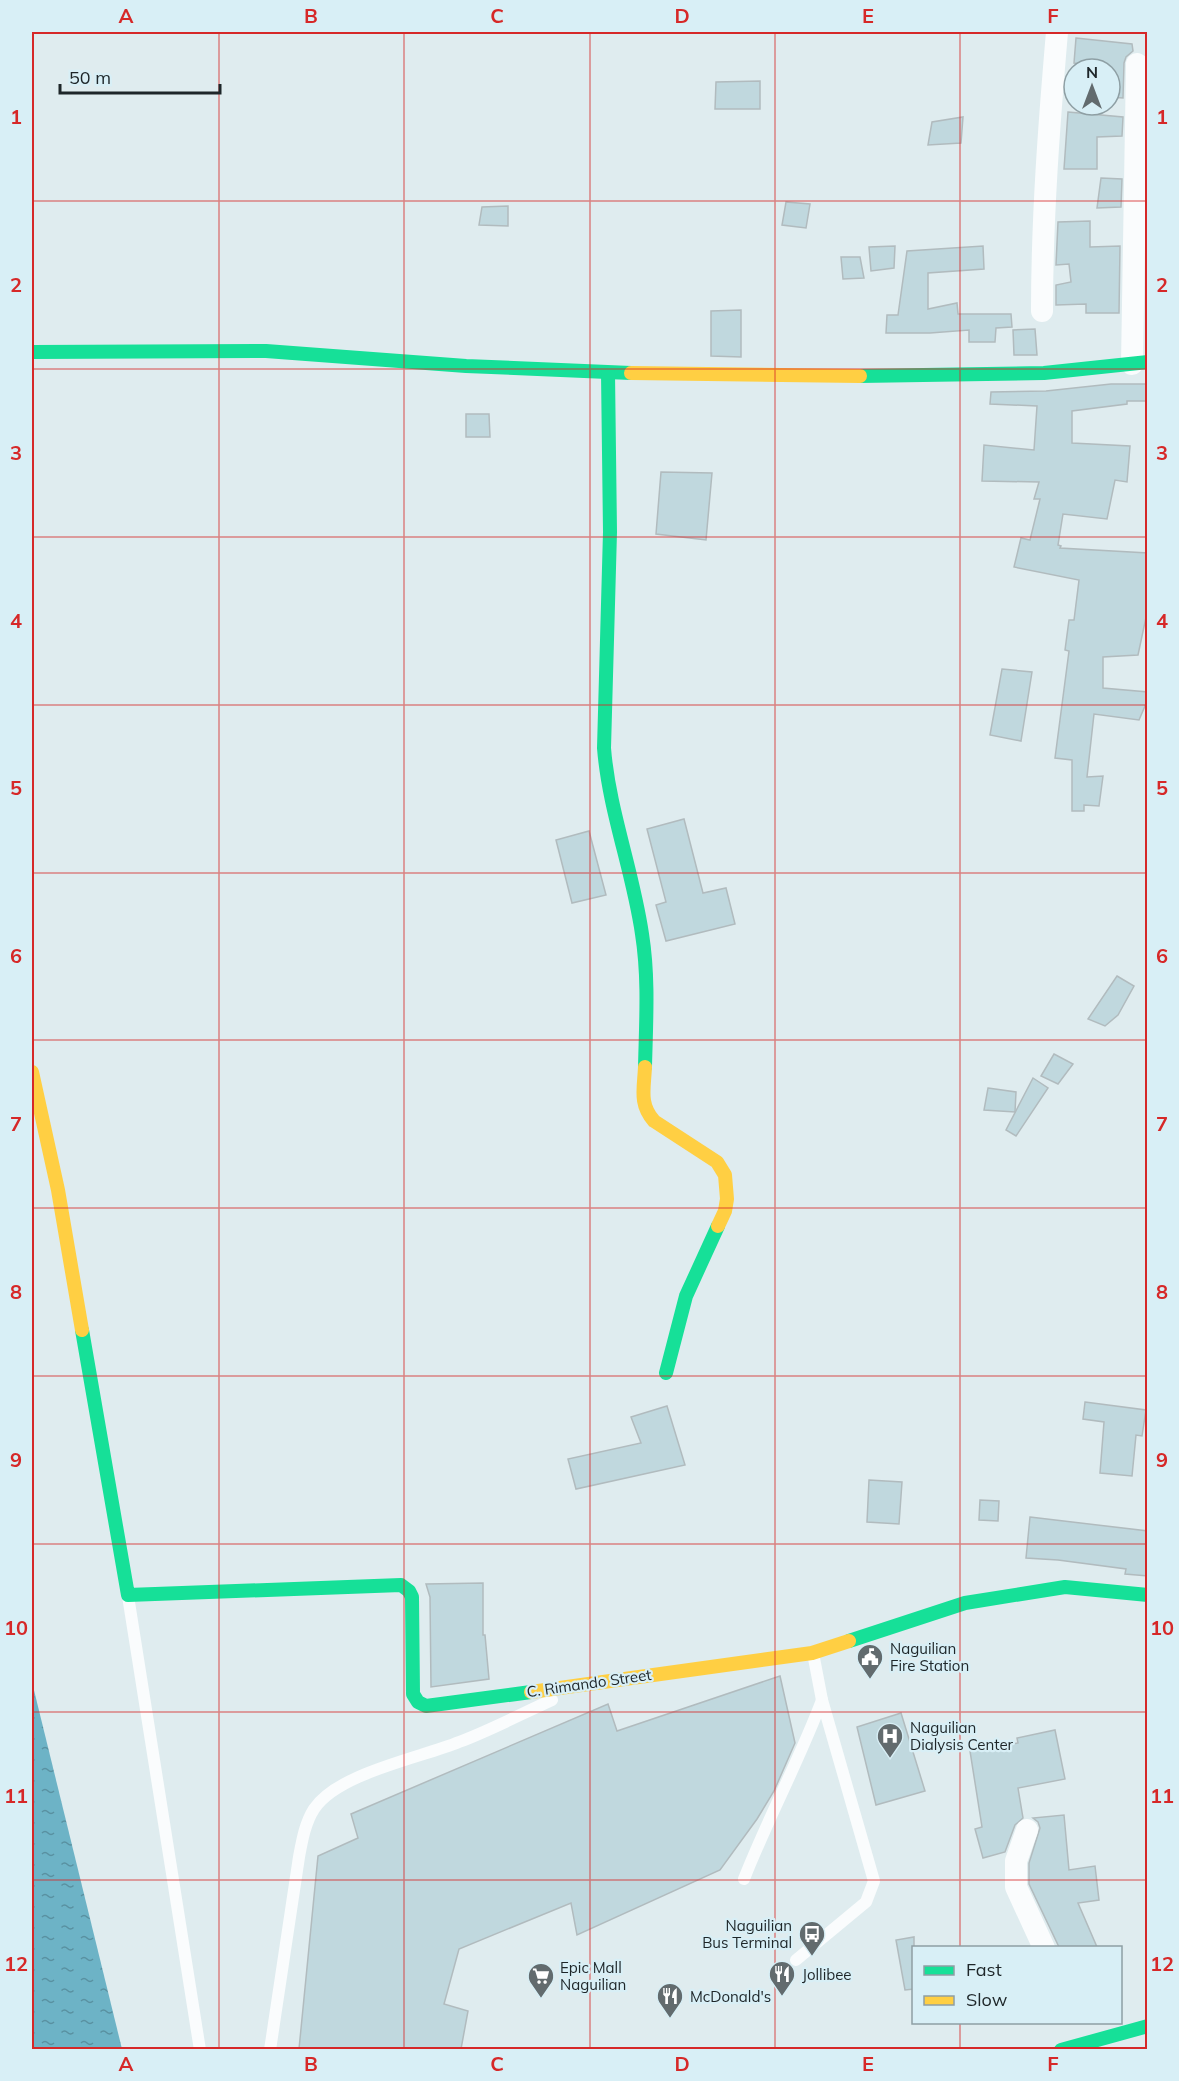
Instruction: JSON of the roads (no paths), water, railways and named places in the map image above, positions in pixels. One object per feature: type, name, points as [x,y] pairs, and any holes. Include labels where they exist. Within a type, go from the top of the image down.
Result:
[{"type":"main road","points":[[32,352],[266,351],[466,366],[608,373],[850,376],[1044,373],[1140,363]]},
{"type":"main road","points":[[608,373],[610,532],[604,748],[606,775],[642,932],[646,970],[644,1107],[654,1121],[717,1162],[725,1175],[727,1186],[725,1211],[686,1296],[666,1373]]},
{"type":"main road","points":[[32,1072],[58,1190],[128,1594]]},
{"type":"main road","name":"C. Rimando Street","points":[[128,1594],[162,1595],[401,1585],[409,1591],[412,1597],[413,1694],[418,1702],[426,1706],[813,1653],[965,1604],[1065,1587],[1148,1595]]},
{"type":"main road","points":[[1061,2049],[1081,2032],[1148,2026]]},
{"type":"street","points":[[1042,311],[1047,156],[1057,32]]},
{"type":"street","points":[[1137,64],[1140,363]]},
{"type":"street","points":[[1027,1830],[1016,1861],[1016,1887],[1044,1946]]},
{"type":"lane","points":[[128,1594],[200,2049]]},
{"type":"lane","points":[[796,1960],[866,1902],[874,1881],[822,1700],[813,1653]]},
{"type":"lane","points":[[270,2049],[299,1857],[305,1827],[315,1808],[335,1790],[356,1779],[459,1742],[589,1683]]},
{"type":"lane","points":[[744,1879],[760,1838],[802,1751],[822,1700]]},
{"type":"water","points":[[32,1682],[122,2049],[32,2049]]},
{"type":"place","name":"Naguilian Fire Station","points":[[870,1680]]},
{"type":"place","name":"Naguilian Dialysis Center","points":[[890,1759]]},
{"type":"place","name":"Naguilian Bus Terminal","points":[[812,1957]]},
{"type":"place","name":"Jollibee","points":[[782,1997]]},
{"type":"place","name":"Epic Mall Naguilian","points":[[541,1999]]},
{"type":"place","name":"McDonald's","points":[[670,2019]]}]
